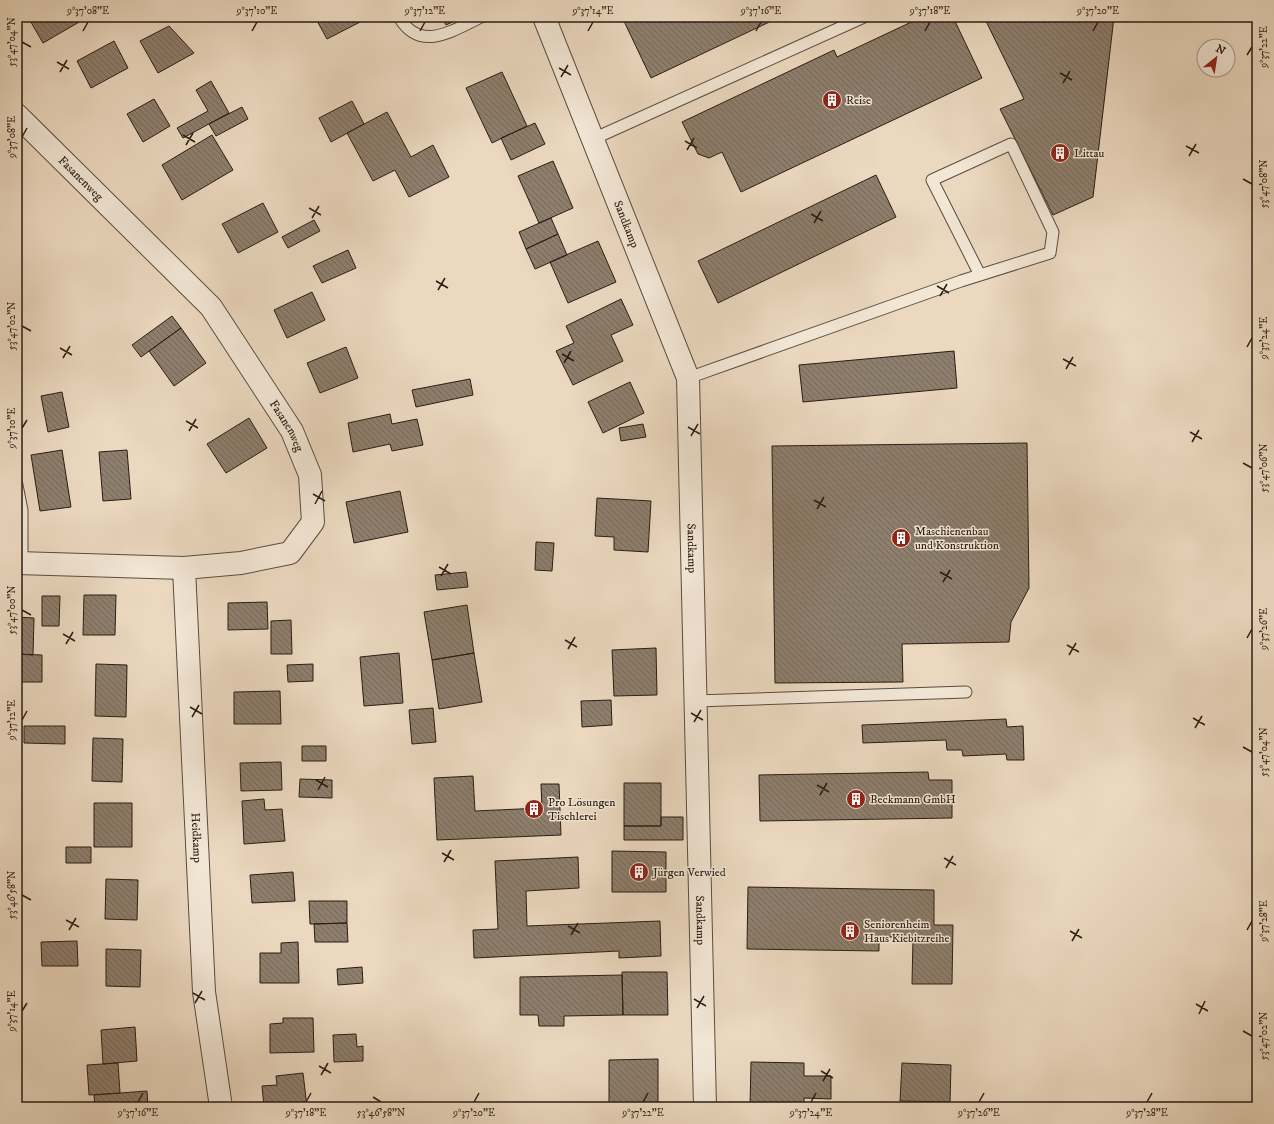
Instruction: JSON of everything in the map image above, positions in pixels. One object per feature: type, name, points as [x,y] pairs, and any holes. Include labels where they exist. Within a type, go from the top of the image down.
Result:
[{"type":"street","name":"Sandkamp","points":[[544,17],[688,378],[705,1107]]},
{"type":"street","name":"Fasanenweg","points":[[17,115],[211,307],[292,431],[310,475],[313,522],[290,553],[241,563],[184,568],[20,563]]},
{"type":"street","name":"Heidkamp","points":[[184,568],[204,992],[222,1107]]},
{"type":"lane","points":[[398,17],[405,27],[416,35],[431,37],[449,33],[481,17]]},
{"type":"lane","points":[[593,139],[864,17]]},
{"type":"lane","points":[[688,378],[980,275],[1050,253],[1053,232],[1011,144],[932,180],[980,275]]},
{"type":"lane","points":[[17,486],[22,510],[20,563]]},
{"type":"lane","points":[[696,702],[966,692]]},
{"type":"building","points":[[28,17],[79,17],[81,21],[43,43]]},
{"type":"building","points":[[293,17],[302,17],[295,21]]},
{"type":"building","points":[[315,17],[360,17],[362,21],[327,39]]},
{"type":"building","points":[[442,17],[463,17],[446,25]]},
{"type":"building","points":[[622,17],[780,17],[651,78]]},
{"type":"building","name":"Reise","points":[[922,17],[953,17],[982,78],[741,192],[722,152],[709,158],[698,154],[682,122],[834,50],[837,57]]},
{"type":"building","name":"Littau","points":[[984,17],[1114,17],[1093,197],[1053,215],[1000,109],[1024,99]]},
{"type":"building","points":[[169,26],[194,53],[158,73],[140,41]]},
{"type":"building","points":[[114,41],[128,68],[91,88],[77,61]]},
{"type":"building","points":[[502,72],[527,126],[492,143],[466,88]]},
{"type":"building","points":[[211,81],[229,113],[183,138],[177,128],[208,111],[196,90]]},
{"type":"building","points":[[154,99],[170,126],[143,142],[127,114]]},
{"type":"building","points":[[352,101],[364,124],[331,142],[319,118]]},
{"type":"building","points":[[242,107],[248,119],[216,136],[209,124]]},
{"type":"building","points":[[387,112],[411,157],[433,145],[449,177],[409,197],[395,170],[373,181],[347,133]]},
{"type":"building","points":[[535,123],[545,144],[511,160],[501,138]]},
{"type":"building","points":[[212,135],[233,170],[182,200],[162,165]]},
{"type":"building","points":[[553,161],[573,208],[539,223],[518,176]]},
{"type":"building","points":[[876,175],[896,217],[718,303],[698,261]]},
{"type":"building","points":[[263,203],[278,232],[238,253],[222,224]]},
{"type":"building","points":[[551,218],[558,234],[526,249],[519,232]]},
{"type":"building","points":[[314,220],[320,231],[288,248],[282,237]]},
{"type":"building","points":[[558,234],[567,255],[535,269],[526,249]]},
{"type":"building","points":[[598,241],[616,282],[568,303],[550,262]]},
{"type":"building","points":[[348,250],[356,268],[322,283],[313,266]]},
{"type":"building","points":[[312,292],[325,320],[287,338],[274,310]]},
{"type":"building","points":[[621,299],[633,325],[611,335],[623,361],[573,385],[556,351],[574,343],[566,326]]},
{"type":"building","points":[[172,316],[181,328],[141,357],[132,345]]},
{"type":"building","points":[[181,328],[206,363],[174,386],[149,351]]},
{"type":"building","points":[[346,347],[358,378],[320,393],[307,363]]},
{"type":"building","points":[[954,351],[957,388],[803,402],[799,365]]},
{"type":"building","points":[[470,379],[473,395],[416,407],[412,390]]},
{"type":"building","points":[[630,382],[644,413],[603,433],[588,402]]},
{"type":"building","points":[[62,392],[69,427],[48,432],[41,396]]},
{"type":"building","points":[[390,414],[392,424],[417,419],[423,445],[392,451],[390,444],[353,452],[348,423]]},
{"type":"building","points":[[249,418],[267,448],[226,473],[207,444]]},
{"type":"building","points":[[643,424],[646,437],[621,441],[619,428]]},
{"type":"building","name":"Maschienenbau und Konstruktion","points":[[1027,443],[1029,588],[1011,622],[1009,642],[902,644],[903,682],[775,683],[772,446]]},
{"type":"building","points":[[62,450],[71,507],[40,511],[31,455]]},
{"type":"building","points":[[127,450],[131,499],[103,501],[99,452]]},
{"type":"building","points":[[400,491],[408,532],[354,543],[346,502]]},
{"type":"building","points":[[597,498],[651,501],[648,552],[614,550],[614,537],[595,536]]},
{"type":"building","points":[[536,542],[554,543],[552,571],[535,570]]},
{"type":"building","points":[[466,572],[468,587],[437,590],[435,575]]},
{"type":"building","points":[[84,595],[116,595],[115,635],[83,635]]},
{"type":"building","points":[[42,596],[60,596],[59,626],[42,626]]},
{"type":"building","points":[[267,602],[268,629],[228,630],[228,603]]},
{"type":"building","points":[[467,605],[474,653],[432,660],[424,612]]},
{"type":"building","points":[[17,617],[34,618],[33,655],[18,654]]},
{"type":"building","points":[[291,620],[292,654],[271,654],[271,621]]},
{"type":"building","points":[[656,648],[657,695],[614,696],[612,650]]},
{"type":"building","points":[[399,653],[403,703],[364,706],[360,657]]},
{"type":"building","points":[[474,653],[482,702],[439,709],[432,660]]},
{"type":"building","points":[[17,654],[42,655],[42,682],[17,682]]},
{"type":"building","points":[[96,664],[127,665],[126,717],[95,716]]},
{"type":"building","points":[[313,664],[313,681],[288,682],[287,665]]},
{"type":"building","points":[[280,691],[281,724],[234,724],[234,692]]},
{"type":"building","points":[[611,700],[612,725],[582,727],[581,701]]},
{"type":"building","points":[[433,708],[436,742],[412,744],[409,710]]},
{"type":"building","points":[[1006,719],[1007,727],[1023,726],[1024,760],[1007,760],[1006,754],[963,756],[962,750],[947,750],[946,740],[863,743],[862,725]]},
{"type":"building","points":[[24,726],[65,726],[65,744],[24,743]]},
{"type":"building","points":[[93,738],[123,739],[122,782],[92,781]]},
{"type":"building","points":[[302,746],[326,746],[326,761],[302,761]]},
{"type":"building","points":[[281,762],[282,790],[241,791],[240,763]]},
{"type":"building","name":"Beckmann GmbH","points":[[928,772],[929,780],[952,780],[952,818],[760,821],[759,775]]},
{"type":"building","name":"Pro Lösungen Tischlerei","points":[[473,776],[475,811],[542,808],[541,784],[559,784],[561,835],[437,840],[434,778]]},
{"type":"building","points":[[300,779],[332,780],[332,798],[299,797]]},
{"type":"building","points":[[624,783],[661,783],[661,826],[624,826]]},
{"type":"building","points":[[264,799],[265,810],[282,809],[285,841],[244,844],[242,801]]},
{"type":"building","points":[[94,803],[132,803],[132,847],[94,847]]},
{"type":"building","points":[[661,817],[683,817],[683,840],[624,840],[624,826],[661,826]]},
{"type":"building","points":[[66,847],[91,847],[91,863],[66,863]]},
{"type":"building","name":"Jürgen Verwied","points":[[612,851],[666,852],[666,892],[612,892]]},
{"type":"building","points":[[578,857],[579,888],[526,891],[527,926],[660,921],[661,956],[619,958],[619,951],[474,958],[473,930],[498,929],[495,861]]},
{"type":"building","points":[[293,872],[295,901],[252,903],[250,875]]},
{"type":"building","points":[[106,879],[138,880],[137,920],[105,919]]},
{"type":"building","name":"Seniorenheim Haus Kiebitzreihe","points":[[748,887],[934,890],[934,925],[953,925],[952,984],[912,984],[913,937],[879,937],[879,951],[747,949]]},
{"type":"building","points":[[309,901],[347,901],[347,923],[310,924]]},
{"type":"building","points":[[347,923],[348,942],[315,942],[314,924]]},
{"type":"building","points":[[77,941],[78,966],[42,966],[41,942]]},
{"type":"building","points":[[298,942],[299,983],[260,983],[260,953],[281,953],[281,943]]},
{"type":"building","points":[[106,949],[141,950],[140,987],[106,986]]},
{"type":"building","points":[[362,967],[363,983],[338,985],[337,969]]},
{"type":"building","points":[[622,972],[667,972],[668,1015],[623,1015]]},
{"type":"building","points":[[622,975],[623,1015],[564,1016],[564,1026],[539,1026],[538,1015],[520,1015],[520,977]]},
{"type":"building","points":[[283,1018],[313,1018],[314,1052],[270,1053],[270,1024],[283,1023]]},
{"type":"building","points":[[135,1027],[137,1061],[103,1064],[101,1030]]},
{"type":"building","points":[[356,1034],[357,1047],[363,1046],[363,1061],[334,1062],[333,1035]]},
{"type":"building","points":[[658,1059],[658,1103],[609,1104],[609,1060]]},
{"type":"building","points":[[751,1062],[804,1063],[804,1076],[831,1076],[831,1099],[804,1098],[804,1107],[750,1107]]},
{"type":"building","points":[[118,1063],[120,1093],[89,1095],[87,1065]]},
{"type":"building","points":[[902,1063],[951,1065],[950,1102],[900,1101]]},
{"type":"building","points":[[303,1073],[307,1107],[264,1107],[262,1086],[277,1085],[276,1076]]},
{"type":"building","points":[[147,1091],[148,1107],[95,1107],[94,1095]]},
{"type":"building","points":[[330,1104],[356,1104],[356,1107],[330,1107]]},
{"type":"building","points":[[567,1104],[595,1104],[595,1107],[567,1107]]},
{"type":"building","points":[[953,1105],[974,1105],[974,1107],[953,1107]]},
{"type":"place","name":"Reise","points":[[832,100]]},
{"type":"place","name":"Littau","points":[[1060,153]]},
{"type":"place","name":"Maschienenbau und Konstruktion","points":[[901,538]]},
{"type":"place","name":"Beckmann GmbH","points":[[856,799]]},
{"type":"place","name":"Pro Lösungen Tischlerei","points":[[534,809]]},
{"type":"place","name":"Jürgen Verwied","points":[[639,872]]},
{"type":"place","name":"Seniorenheim Haus Kiebitzreihe","points":[[850,931]]}]
